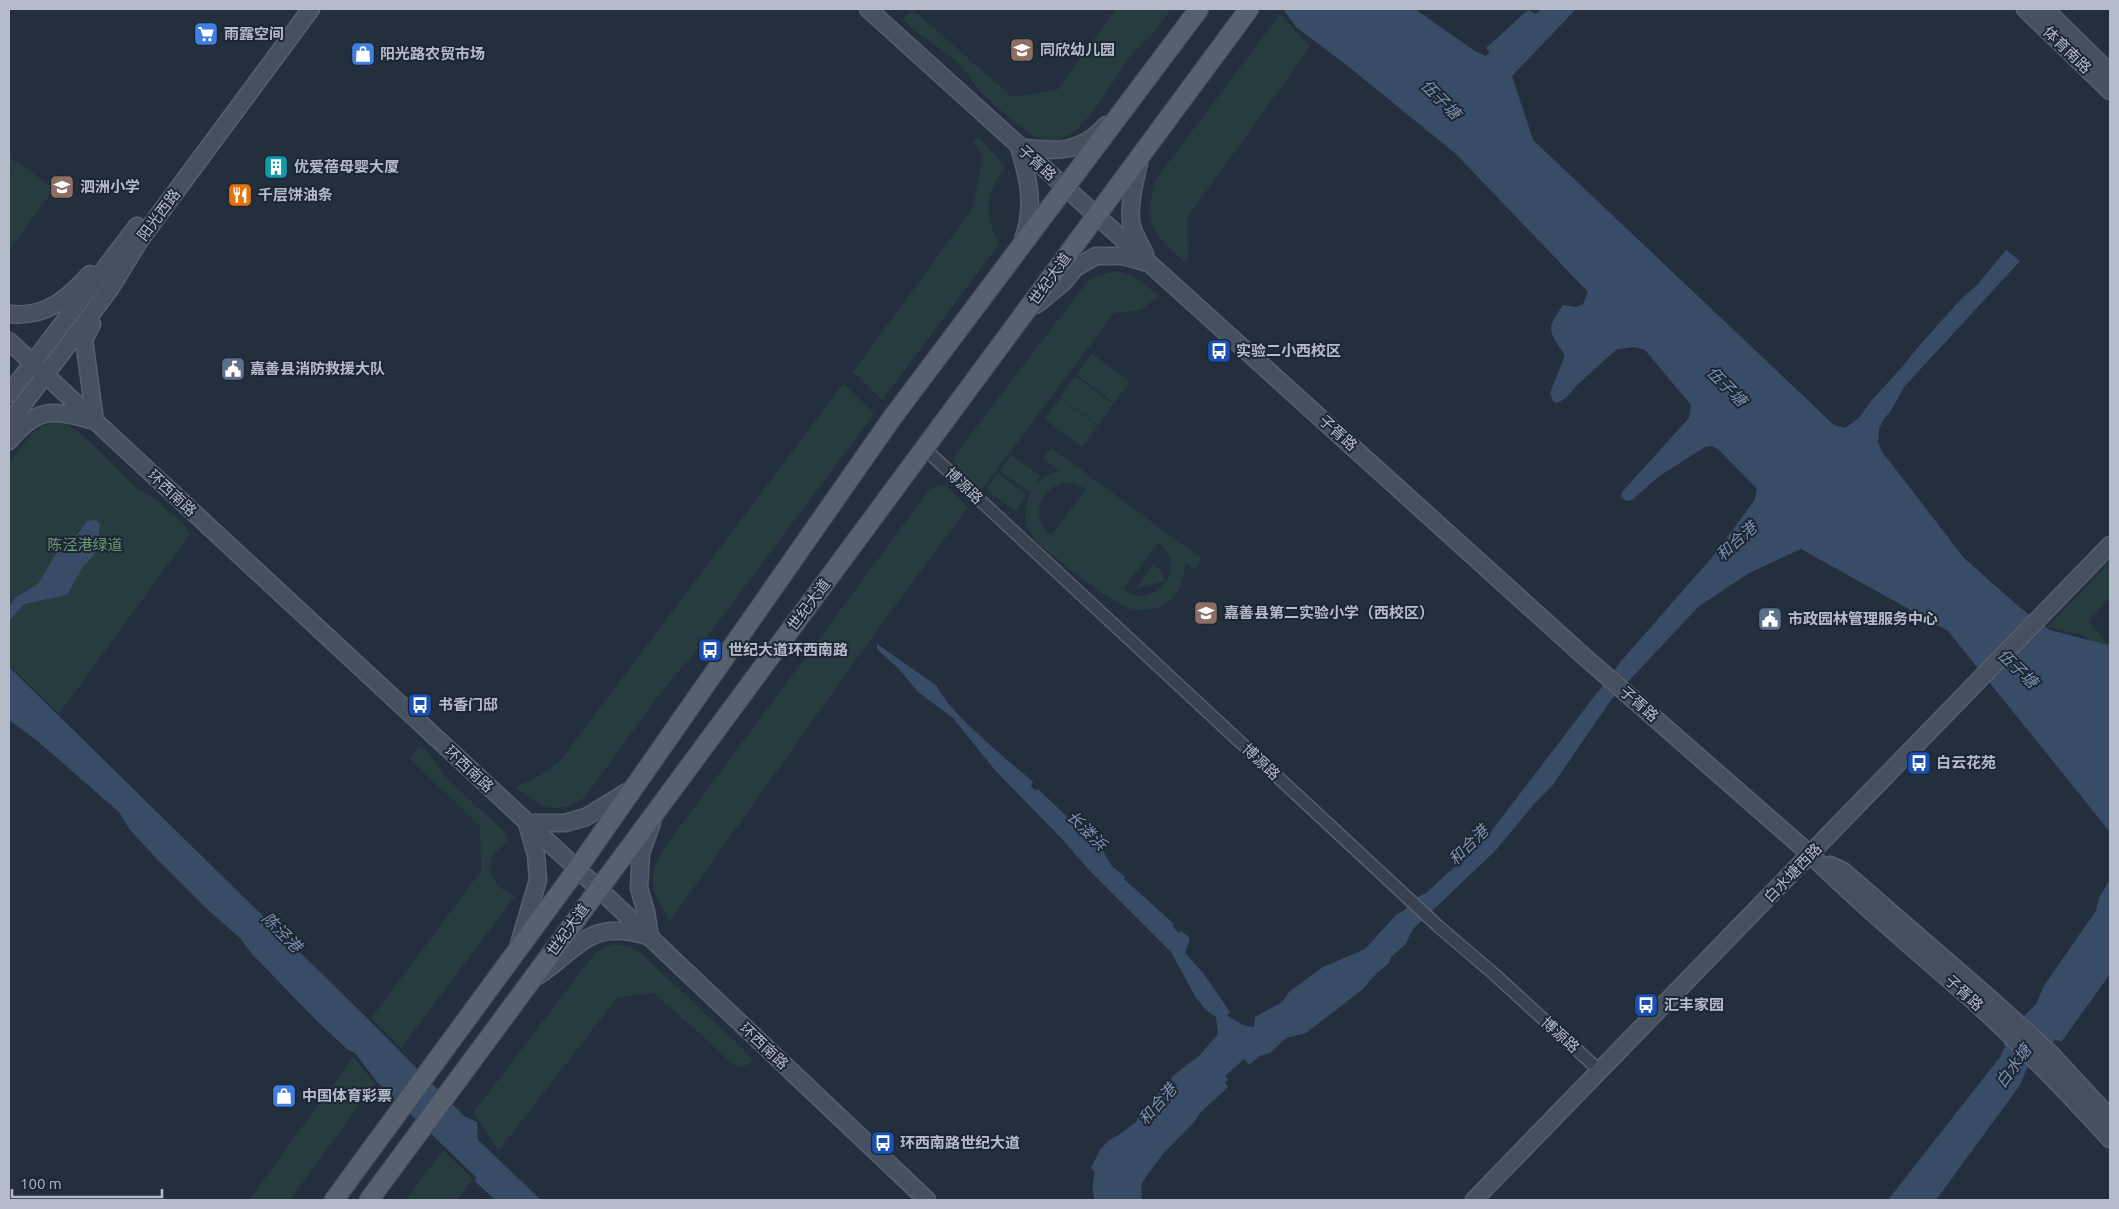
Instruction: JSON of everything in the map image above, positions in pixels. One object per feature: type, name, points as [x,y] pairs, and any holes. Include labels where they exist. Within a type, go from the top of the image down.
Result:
[{"type":"main road","name":"世纪大道","points":[[334,1200],[576,869],[892,418],[1199,9]]},
{"type":"main road","name":"世纪大道","points":[[369,1200],[1249,9]]},
{"type":"street","name":"阳光西路","points":[[9,423],[39,369],[117,252],[297,9]]},
{"type":"street","name":"阳光西路","points":[[9,394],[39,369],[110,289],[140,240],[311,9]]},
{"type":"street","name":"子胥路","points":[[868,9],[1604,674],[1810,855],[1843,871],[2110,1118]]},
{"type":"street","name":"体育南路","points":[[2025,9],[2110,91]]},
{"type":"street","name":"体育南路","points":[[2046,9],[2110,73]]},
{"type":"street","points":[[1021,246],[1028,226],[1031,208],[1028,180],[1019,147],[1048,151],[1079,146],[1098,134],[1134,95]]},
{"type":"street","points":[[1141,155],[1134,185],[1131,222],[1138,241],[1152,264]]},
{"type":"street","points":[[9,314],[18,315],[54,308],[95,269],[117,252]]},
{"type":"street","points":[[1020,319],[1063,283],[1075,268],[1096,256],[1123,256],[1152,264]]},
{"type":"street","points":[[9,441],[22,425],[52,412],[65,412],[95,421],[84,340],[110,289]]},
{"type":"street","name":"环西南路","points":[[9,340],[650,937],[927,1200]]},
{"type":"street","name":"博源路","points":[[924,449],[1406,897],[1600,1071]]},
{"type":"street","name":"白水塘西路","points":[[1474,1200],[2110,545]]},
{"type":"street","points":[[516,951],[538,880],[536,855],[527,823],[565,823],[586,817],[633,788]]},
{"type":"street","points":[[530,982],[559,962],[589,936],[604,932],[628,930],[650,937],[646,912],[638,888],[642,853],[659,808]]},
{"type":"street","name":"子胥路","points":[[2045,1059],[2110,1139]]},
{"type":"green space","points":[[912,9],[1012,97],[1057,90],[1116,9],[1171,9],[1153,33],[1130,57],[1081,125],[1069,135],[1056,140],[1043,140],[1020,126],[992,103],[955,60],[917,32],[903,19]]},
{"type":"green space","points":[[1280,14],[1310,47],[1187,218],[1188,258],[1184,262],[1164,243],[1153,226],[1150,217],[1150,207],[1156,179]]},
{"type":"green space","points":[[979,137],[1006,168],[993,187],[989,204],[991,223],[999,244],[882,400],[853,372],[973,208],[983,155],[973,142]]},
{"type":"green space","points":[[9,156],[17,164],[19,163],[54,189],[9,250],[9,177],[16,167],[9,174]]},
{"type":"green space","points":[[1116,271],[1135,277],[1159,296],[1141,310],[1114,313],[980,492],[957,468],[954,456],[1088,281],[1097,276]]},
{"type":"green space","points":[[1092,354],[1130,382],[1114,403],[1077,375]]},
{"type":"green space","points":[[1075,376],[1113,404],[1098,425],[1060,397]]},
{"type":"green space","points":[[843,384],[874,414],[698,649],[658,696],[585,797],[566,807],[549,807],[540,804],[516,787],[545,773],[563,757]]},
{"type":"green space","points":[[1060,398],[1098,426],[1082,447],[1045,419]]},
{"type":"green space","name":"陈泾港绿道","points":[[55,422],[70,426],[82,435],[138,489],[155,499],[186,527],[190,534],[59,714],[9,665],[9,463],[31,434],[42,426]]},
{"type":"green space","points":[[1051,448],[1202,559],[1194,570],[1185,563],[1181,584],[1169,601],[1161,606],[1147,610],[1137,610],[1123,606],[1086,582],[1035,540],[1027,526],[1026,519],[1027,503],[1033,488],[1029,492],[1000,471],[1011,455],[1041,476],[1034,486],[1045,476],[1059,471],[1043,458]],"holes":[[[1063,483],[1076,484],[1086,489],[1051,536],[1041,522],[1040,506],[1047,492]],[[1158,543],[1167,552],[1171,562],[1170,573],[1164,583],[1156,591],[1146,596],[1135,595],[1123,589]]]},
{"type":"green space","points":[[998,474],[1027,495],[1016,511],[986,490]]},
{"type":"green space","points":[[942,484],[968,507],[862,651],[670,921],[653,885],[655,868],[665,847],[930,489]]},
{"type":"green space","points":[[2110,561],[2110,597],[2088,621],[2110,646],[2110,665],[2084,636],[2048,627]]},
{"type":"green space","points":[[1153,564],[1161,571],[1165,581],[1136,588]]},
{"type":"green space","points":[[420,747],[427,751],[449,781],[505,832],[509,843],[493,855],[491,870],[493,878],[498,885],[506,892],[515,896],[401,1048],[371,1018],[481,871],[480,826],[410,758]]},
{"type":"green space","points":[[613,944],[629,946],[639,952],[754,1059],[748,1065],[737,1067],[654,993],[618,997],[499,1150],[473,1113],[596,952]]},
{"type":"green space","points":[[353,1057],[375,1083],[290,1200],[249,1200]]},
{"type":"green space","points":[[443,1150],[473,1179],[457,1200],[406,1200]]},
{"type":"water","points":[[1283,9],[1415,9],[1475,51],[1486,56],[1490,52],[1486,48],[1528,10],[1536,14],[1542,9],[1576,9],[1512,76],[1533,140],[1834,425],[1845,428],[1859,418],[1871,401],[1919,346],[1962,298],[1978,284],[2006,250],[2020,261],[1904,387],[1890,412],[1883,420],[1879,429],[1878,442],[1883,453],[1964,558],[2018,606],[2050,630],[2108,645],[2110,643],[2110,832],[1948,631],[1801,549],[1749,573],[1698,607],[1611,700],[1552,786],[1534,804],[1495,851],[1413,929],[1405,945],[1391,957],[1389,963],[1363,989],[1306,1033],[1286,1038],[1270,1053],[1260,1056],[1249,1065],[1244,1059],[1225,1076],[1228,1080],[1225,1082],[1228,1087],[1200,1113],[1147,1175],[1141,1185],[1142,1200],[1095,1200],[1093,1179],[1095,1172],[1091,1168],[1100,1150],[1109,1140],[1136,1122],[1142,1111],[1151,1105],[1174,1075],[1200,1055],[1218,1034],[1216,1017],[1206,1010],[1196,998],[1171,952],[1089,870],[1061,838],[995,770],[953,718],[918,692],[899,669],[877,649],[877,644],[937,686],[953,709],[1033,782],[1031,786],[1036,791],[1038,789],[1083,832],[1098,842],[1111,865],[1125,877],[1124,879],[1174,924],[1172,926],[1179,933],[1181,931],[1190,938],[1185,953],[1203,973],[1230,1012],[1227,1016],[1243,1025],[1254,1027],[1255,1017],[1282,1002],[1290,991],[1323,967],[1365,949],[1397,914],[1421,895],[1425,894],[1487,837],[1622,660],[1714,555],[1754,501],[1757,489],[1718,449],[1712,446],[1705,447],[1658,477],[1632,500],[1626,501],[1621,497],[1622,492],[1689,418],[1691,405],[1645,350],[1634,347],[1617,349],[1577,385],[1566,398],[1557,403],[1553,401],[1550,393],[1564,354],[1552,334],[1552,325],[1563,305],[1576,307],[1583,304],[1588,292],[1456,154],[1349,67],[1296,27]]},
{"type":"water","points":[[96,520],[100,524],[98,545],[94,555],[82,568],[67,595],[24,604],[9,621],[9,607],[15,598],[39,583],[57,551],[72,542],[87,521]]},
{"type":"water","points":[[9,667],[367,1018],[464,1116],[477,1122],[478,1140],[541,1200],[495,1200],[475,1181],[476,1177],[377,1082],[355,1053],[348,1050],[314,1018],[252,954],[240,938],[205,907],[157,859],[130,830],[119,812],[35,739],[9,720]]},
{"type":"water","name":"白水塘","points":[[2110,879],[2110,974],[2062,1041],[2055,1040],[2026,1070],[2020,1085],[1936,1200],[1888,1200],[2000,1057],[2005,1047],[2004,1043],[2024,1016],[2036,1004],[2045,984],[2096,911],[2099,898]]},
{"type":"place","name":"雨露空间","points":[[206,34]]},
{"type":"place","name":"同欣幼儿园","points":[[1022,50]]},
{"type":"place","name":"阳光路农贸市场","points":[[363,54]]},
{"type":"place","name":"优爱蓓母婴大厦","points":[[276,167]]},
{"type":"place","name":"泗洲小学","points":[[62,187]]},
{"type":"place","name":"千层饼油条","points":[[240,195]]},
{"type":"place","name":"实验二小西校区","points":[[1219,351]]},
{"type":"place","name":"嘉善县消防救援大队","points":[[233,369]]},
{"type":"place","name":"嘉善县第二实验小学（西校区）","points":[[1206,613]]},
{"type":"place","name":"市政园林管理服务中心","points":[[1770,619]]},
{"type":"place","name":"世纪大道环西南路","points":[[710,650]]},
{"type":"place","name":"书香门邸","points":[[420,705]]},
{"type":"place","name":"白云花苑","points":[[1919,763]]},
{"type":"place","name":"汇丰家园","points":[[1646,1005]]},
{"type":"place","name":"中国体育彩票","points":[[284,1096]]},
{"type":"place","name":"环西南路世纪大道","points":[[883,1143]]},
{"type":"water label","name":"伍子塘","points":[[1441,99]]},
{"type":"water label","name":"伍子塘","points":[[1727,386]]},
{"type":"water label","name":"和合港","points":[[1736,541]]},
{"type":"water label","name":"伍子塘","points":[[2018,668]]},
{"type":"water label","name":"长溇浜","points":[[1087,830]]},
{"type":"water label","name":"和合港","points":[[1468,845]]},
{"type":"water label","name":"陈泾港","points":[[282,932]]},
{"type":"water label","name":"和合港","points":[[1157,1104]]}]
